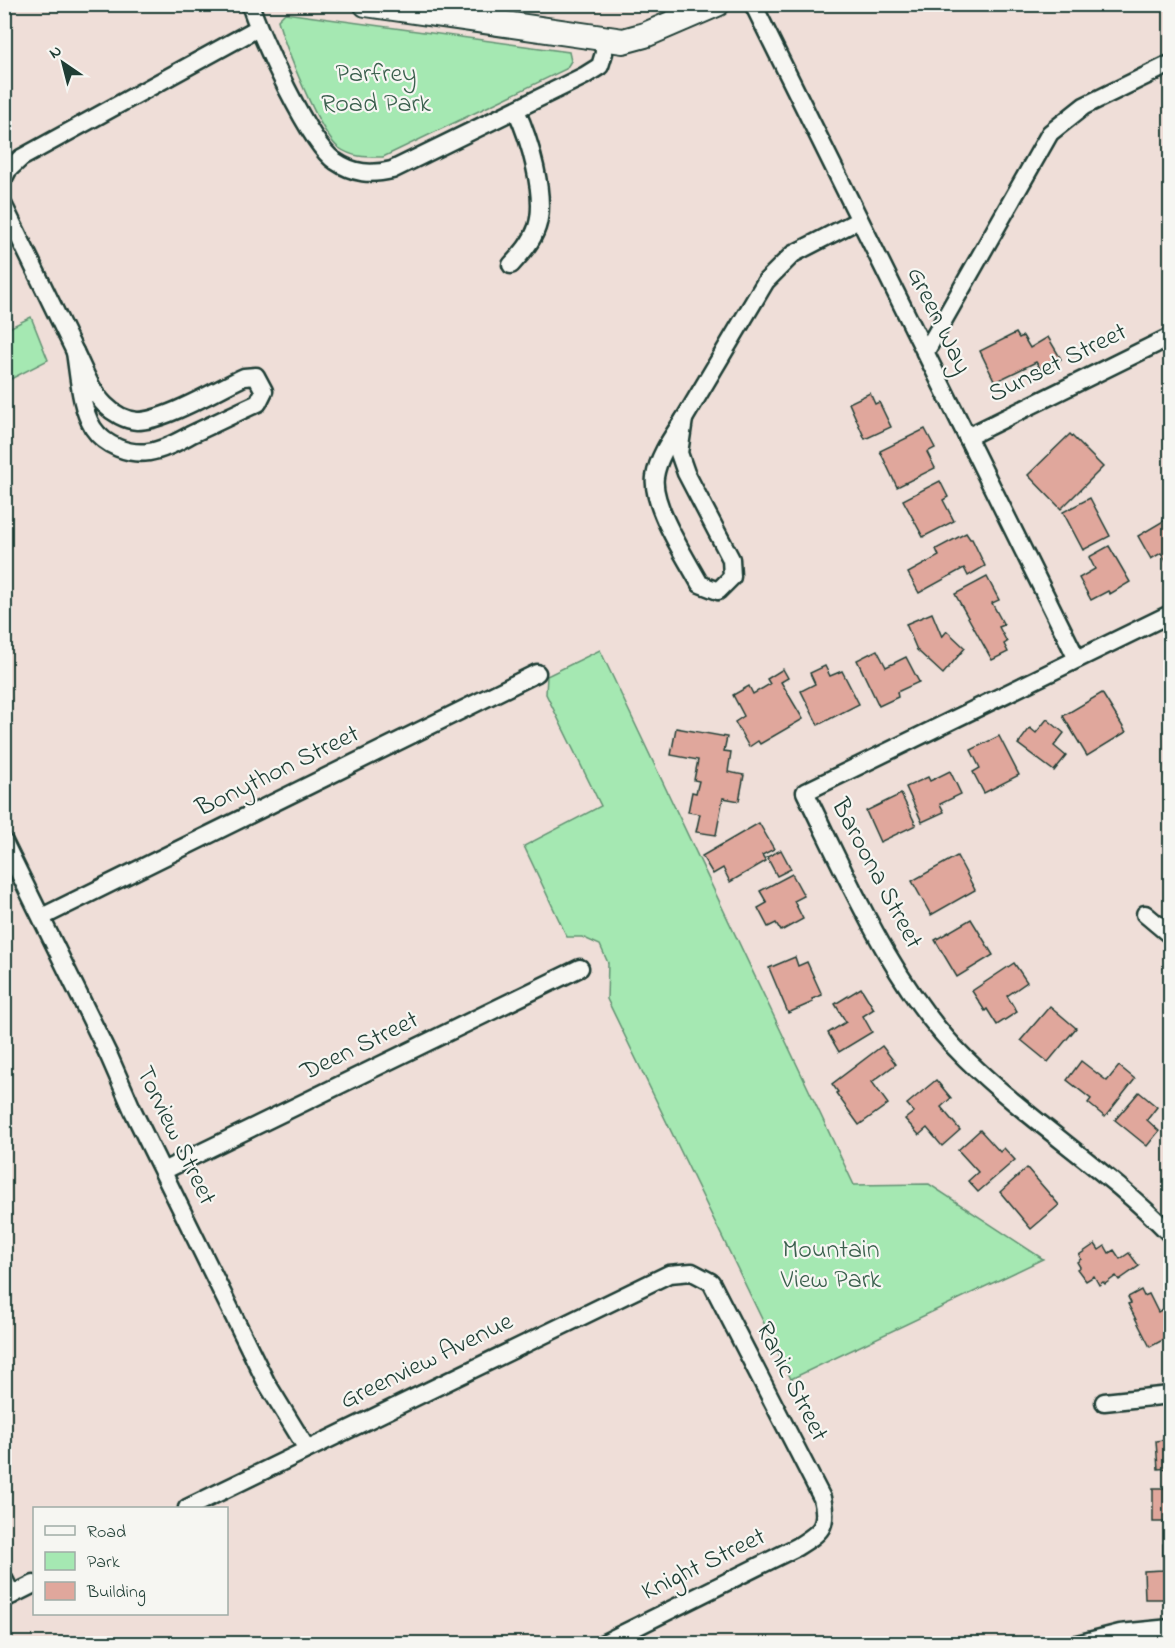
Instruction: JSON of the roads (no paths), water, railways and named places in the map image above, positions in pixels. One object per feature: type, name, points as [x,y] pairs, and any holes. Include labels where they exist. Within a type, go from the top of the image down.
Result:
[{"type":"main road","points":[[366,4],[623,41],[645,35],[717,4]]},
{"type":"street","points":[[250,4],[258,28],[315,141],[333,161],[352,170],[373,174],[392,170],[600,66],[604,53],[603,37]]},
{"type":"street","name":"Green Way","points":[[753,4],[1077,659]]},
{"type":"street","points":[[4,178],[8,170],[21,158],[258,28]]},
{"type":"street","points":[[925,353],[1050,133],[1084,106],[1170,64]]},
{"type":"street","points":[[511,265],[527,247],[538,226],[540,202],[531,148],[516,110]]},
{"type":"street","points":[[4,206],[94,391],[110,409],[128,419],[137,421],[150,419],[244,376],[256,376],[264,391],[258,403],[151,452],[137,453],[123,450],[105,441],[93,428],[86,410],[75,352]]},
{"type":"street","points":[[684,418],[679,453],[686,473],[731,559],[732,577],[718,591],[700,584],[657,503],[654,478],[661,456],[766,281],[793,254],[859,220]]},
{"type":"street","name":"Sunset Street","points":[[967,437],[1170,337]]},
{"type":"street","name":"Baroona Street","points":[[1170,614],[805,792],[877,937],[920,1005],[966,1059],[1139,1205],[1170,1234]]},
{"type":"street","name":"Bonython Street","points":[[42,917],[537,673]]},
{"type":"street","name":"Torview Street","points":[[4,842],[267,1382],[307,1449]]},
{"type":"street","points":[[1146,914],[1170,935]]},
{"type":"street","name":"Deen Street","points":[[163,1171],[580,968]]},
{"type":"street","name":"Greenview Avenue","points":[[191,1507],[669,1274],[693,1272]]},
{"type":"street","name":"Ranic Street","points":[[693,1272],[711,1282],[717,1293],[822,1498],[826,1513],[824,1526]]},
{"type":"street","points":[[1104,1402],[1170,1395]]},
{"type":"street","name":"Knight Street","points":[[602,1644],[797,1547],[824,1526]]},
{"type":"street","points":[[4,1579],[8,1597],[33,1584]]},
{"type":"street","points":[[1077,1644],[1120,1633],[1170,1628]]},
{"type":"park label","name":"Parfrey Road Park","points":[[376,90]]},
{"type":"park label","name":"Mountain View Park","points":[[831,1266]]}]
